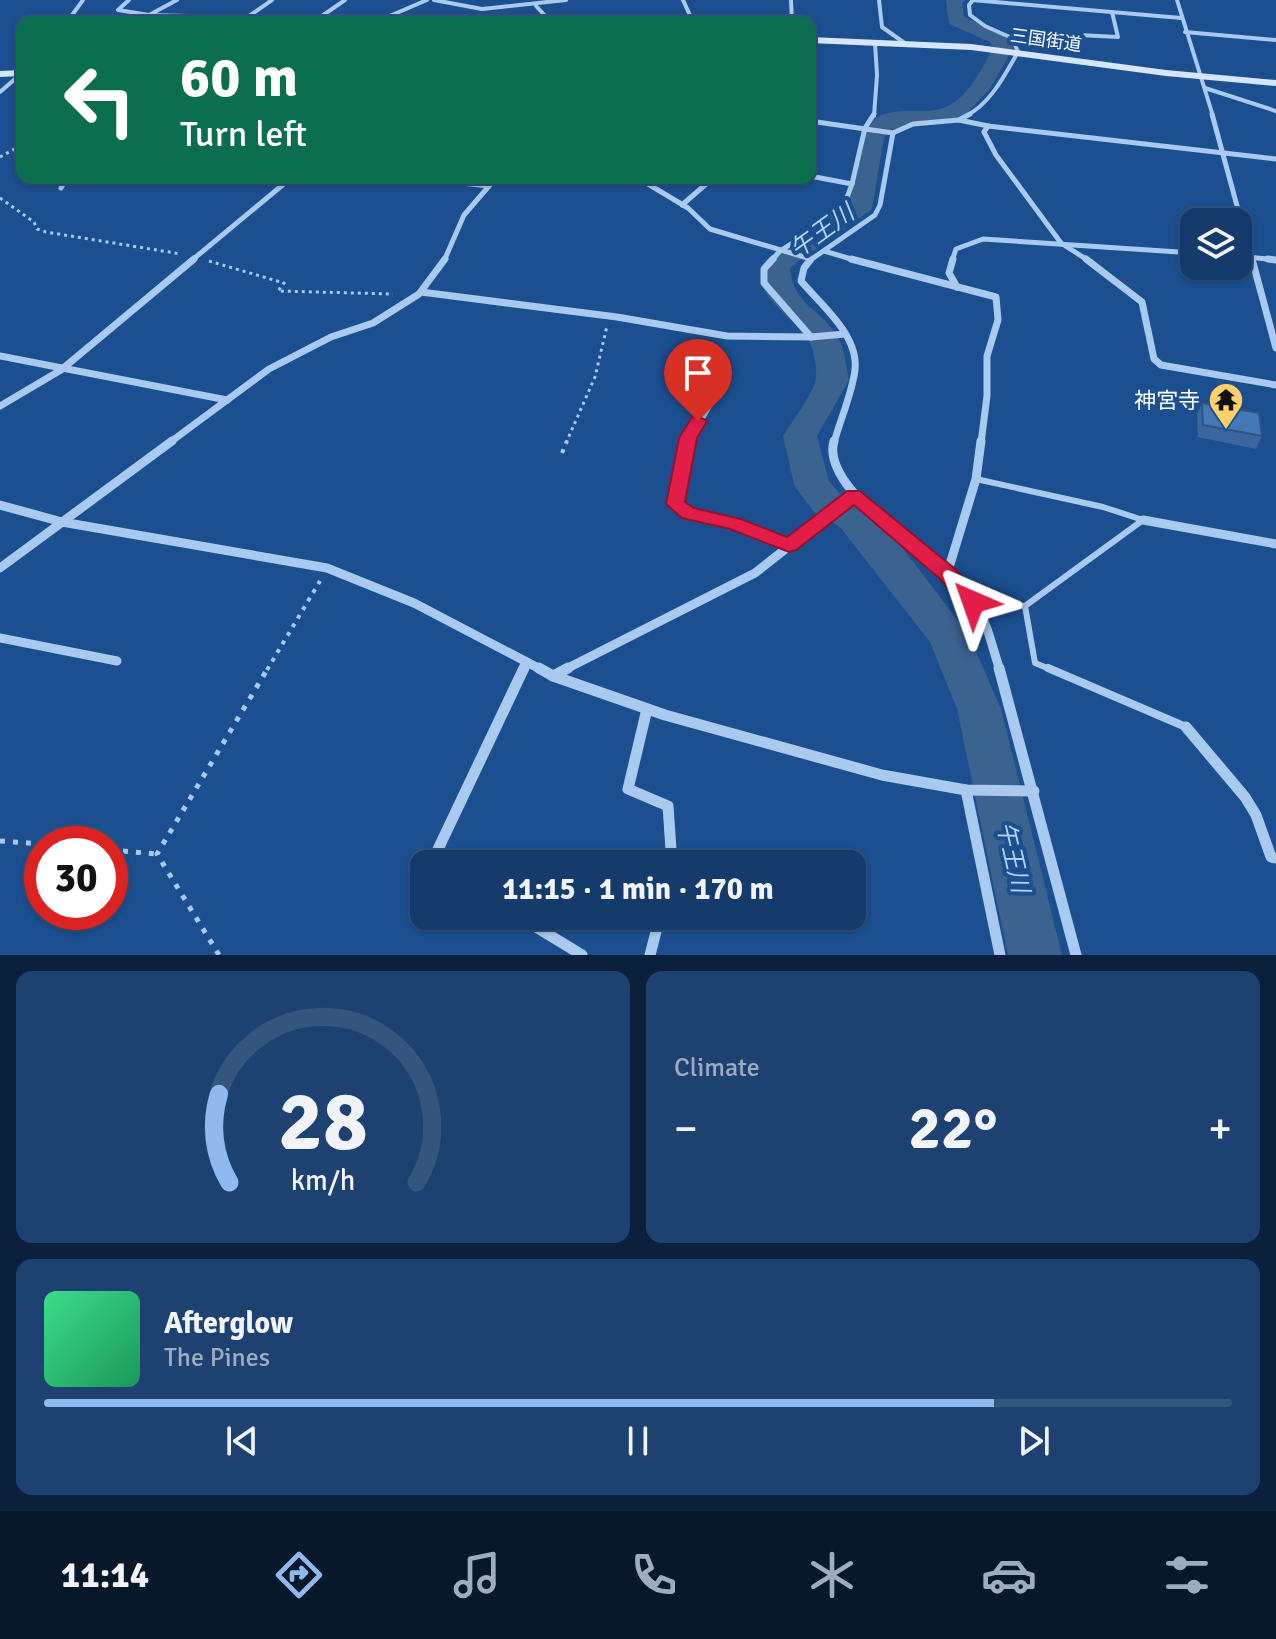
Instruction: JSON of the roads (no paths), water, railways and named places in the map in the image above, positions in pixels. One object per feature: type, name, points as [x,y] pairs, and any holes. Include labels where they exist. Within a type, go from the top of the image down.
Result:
[{"type":"street","points":[[129,0],[118,10],[176,16]]},
{"type":"street","points":[[149,15],[177,0]]},
{"type":"street","points":[[248,16],[272,0]]},
{"type":"street","points":[[324,16],[345,0]]},
{"type":"street","points":[[392,16],[427,0]]},
{"type":"street","points":[[434,0],[485,7],[536,6],[566,0]]},
{"type":"street","points":[[879,0],[882,27],[906,44]]},
{"type":"street","points":[[1112,12],[1118,37],[1060,34],[1012,38],[985,26],[970,15],[969,5],[972,0],[1112,12],[1181,18]]},
{"type":"street","points":[[1177,0],[1205,88],[1237,208]]},
{"type":"street","points":[[536,6],[545,16]]},
{"type":"street","points":[[1185,32],[1276,40]]},
{"type":"street","points":[[959,120],[980,109],[1015,52],[1012,38]]},
{"type":"street","name":"三国街道","points":[[816,40],[991,49],[1200,77],[1276,83]]},
{"type":"street","points":[[811,337],[764,283],[764,269],[780,251],[842,211],[852,184],[865,128],[874,117],[877,75],[875,43]]},
{"type":"street","points":[[0,92],[16,78]]},
{"type":"street","points":[[1205,88],[1276,111]]},
{"type":"street","points":[[816,122],[891,132],[913,124],[959,120],[988,126],[1276,159]]},
{"type":"street","points":[[988,126],[984,132],[996,155],[1061,243],[1109,274],[1142,302],[1154,359],[1161,365],[1276,385]]},
{"type":"street","points":[[648,184],[682,205],[710,229],[808,258],[824,251],[875,215],[880,205],[891,132]]},
{"type":"street","points":[[816,177],[852,184]]},
{"type":"street","points":[[61,188],[63,184]]},
{"type":"street","points":[[0,406],[61,370],[284,184]]},
{"type":"street","points":[[470,184],[489,186]]},
{"type":"street","points":[[682,205],[706,184]]},
{"type":"street","points":[[0,568],[227,400],[291,357],[331,337],[373,323],[421,292],[445,260],[464,215],[489,186]]},
{"type":"street","points":[[957,287],[949,273],[956,249],[970,242],[1002,239],[1180,252]]},
{"type":"street","points":[[824,251],[990,294],[999,302],[998,320],[987,356],[987,396],[976,479],[947,574]]},
{"type":"street","points":[[1252,257],[1276,260]]},
{"type":"street","points":[[808,258],[801,281],[856,357],[831,452],[837,470],[850,498],[947,574],[973,602],[1007,692],[1028,791],[1076,955]]},
{"type":"street","points":[[1252,261],[1276,348]]},
{"type":"street","points":[[421,292],[610,316],[727,336],[811,337],[842,334]]},
{"type":"street","points":[[0,356],[227,400]]},
{"type":"street","points":[[709,405],[688,438],[676,504],[688,513],[734,524],[789,545]]},
{"type":"street","points":[[553,676],[755,573],[850,498]]},
{"type":"street","points":[[0,505],[62,522],[327,568],[441,617],[553,676],[647,709],[882,775],[971,790],[1028,791]]},
{"type":"street","points":[[1143,520],[1276,544]]},
{"type":"street","points":[[0,638],[117,661]]},
{"type":"street","points":[[437,850],[527,662]]},
{"type":"street","points":[[647,709],[628,789],[668,806],[671,850]]},
{"type":"street","points":[[1186,727],[1245,797],[1256,815],[1271,857],[1276,858]]},
{"type":"street","points":[[971,790],[1000,955]]},
{"type":"street","points":[[541,930],[582,955]]},
{"type":"street","points":[[650,955],[656,930]]},
{"type":"lane","points":[[976,479],[1103,507],[1143,520]]},
{"type":"lane","points":[[973,602],[1025,606],[1143,520]]},
{"type":"lane","points":[[1025,606],[1035,663],[1186,727]]},
{"type":"waterway","name":"午王川","points":[[956,0],[953,3],[955,20],[998,38],[1003,48],[982,86],[954,113],[897,119],[881,125],[873,138],[859,209],[785,258],[776,266],[777,279],[784,298],[819,331],[830,361],[833,380],[800,436],[812,484],[827,503],[853,518],[948,635],[979,709],[1035,955]]},
{"type":"place","name":"神宮寺","points":[[1226,431]]}]
